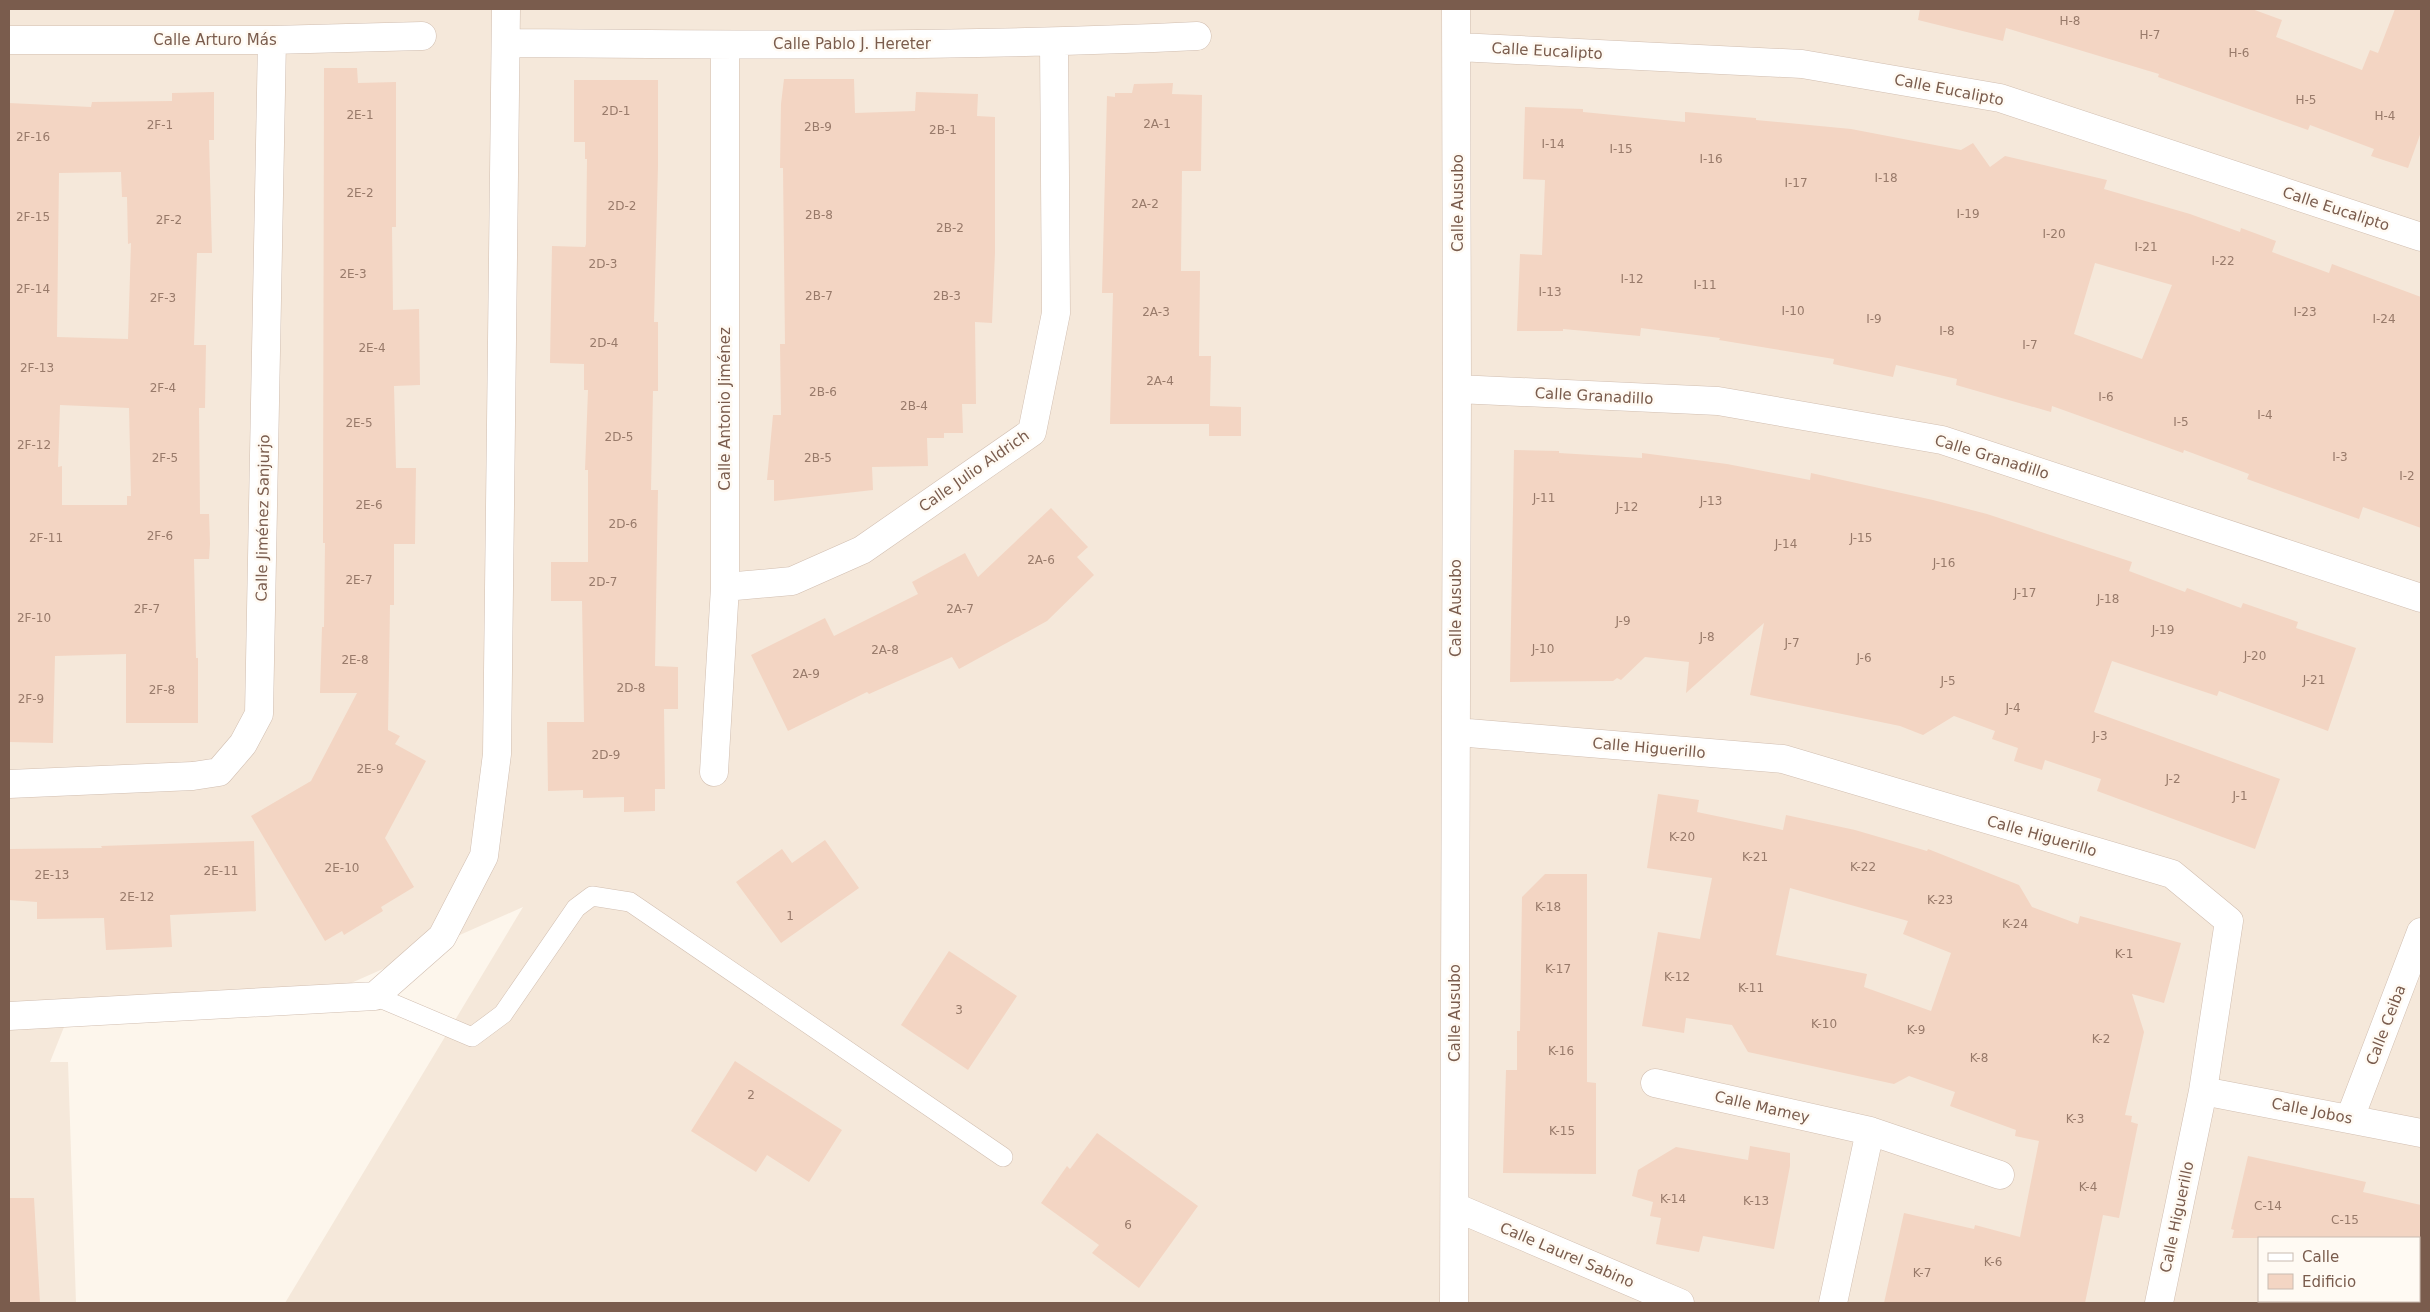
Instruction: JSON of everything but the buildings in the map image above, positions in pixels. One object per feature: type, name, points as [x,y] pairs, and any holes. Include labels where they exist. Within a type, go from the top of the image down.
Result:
[{"type":"street","points":[[9,1016],[375,996],[442,937],[484,856],[497,754],[506,9]]},
{"type":"street","name":"Calle Ausubo","points":[[1454,1303],[1458,47],[1456,9]]},
{"type":"street","name":"Calle Arturo Más","points":[[9,40],[272,40],[422,36]]},
{"type":"street","name":"Calle Pablo J. Hereter","points":[[506,43],[726,45],[1054,43],[1197,36]]},
{"type":"street","name":"Calle Jiménez Sanjurjo","points":[[9,784],[193,776],[219,772],[244,744],[259,714],[272,40]]},
{"type":"street","name":"Calle Julio Aldrich","points":[[725,587],[792,581],[862,550],[1032,432],[1056,313],[1054,43]]},
{"type":"street","name":"Calle Antonio Jiménez","points":[[714,772],[725,587],[726,45]]},
{"type":"street","name":"Calle Eucalipto","points":[[1458,47],[1802,64],[2000,98],[2421,237]]},
{"type":"street","name":"Calle Granadillo","points":[[1457,389],[1718,401],[1942,440],[2421,598]]},
{"type":"street","name":"Calle Higuerillo","points":[[1456,732],[1783,759],[2172,874],[2229,921],[2203,1090],[2159,1303]]},
{"type":"street","name":"Calle Ceiba","points":[[2350,1118],[2421,932]]},
{"type":"street","name":"Calle Mamey","points":[[1655,1083],[1870,1131],[2000,1175]]},
{"type":"street","name":"Calle Jobos","points":[[2203,1090],[2421,1133]]},
{"type":"street","points":[[1833,1303],[1870,1131]]},
{"type":"street","name":"Calle Laurel Sabino","points":[[1455,1207],[1680,1303]]},
{"type":"lane","points":[[375,996],[472,1037],[503,1014],[576,908],[592,896],[630,902],[1003,1157]]},
{"type":"shaded area","points":[[9,9],[2421,9],[2421,1303],[285,1303],[523,907],[315,999],[70,1012],[50,1062],[68,1062],[76,1303],[9,1303]]}]
